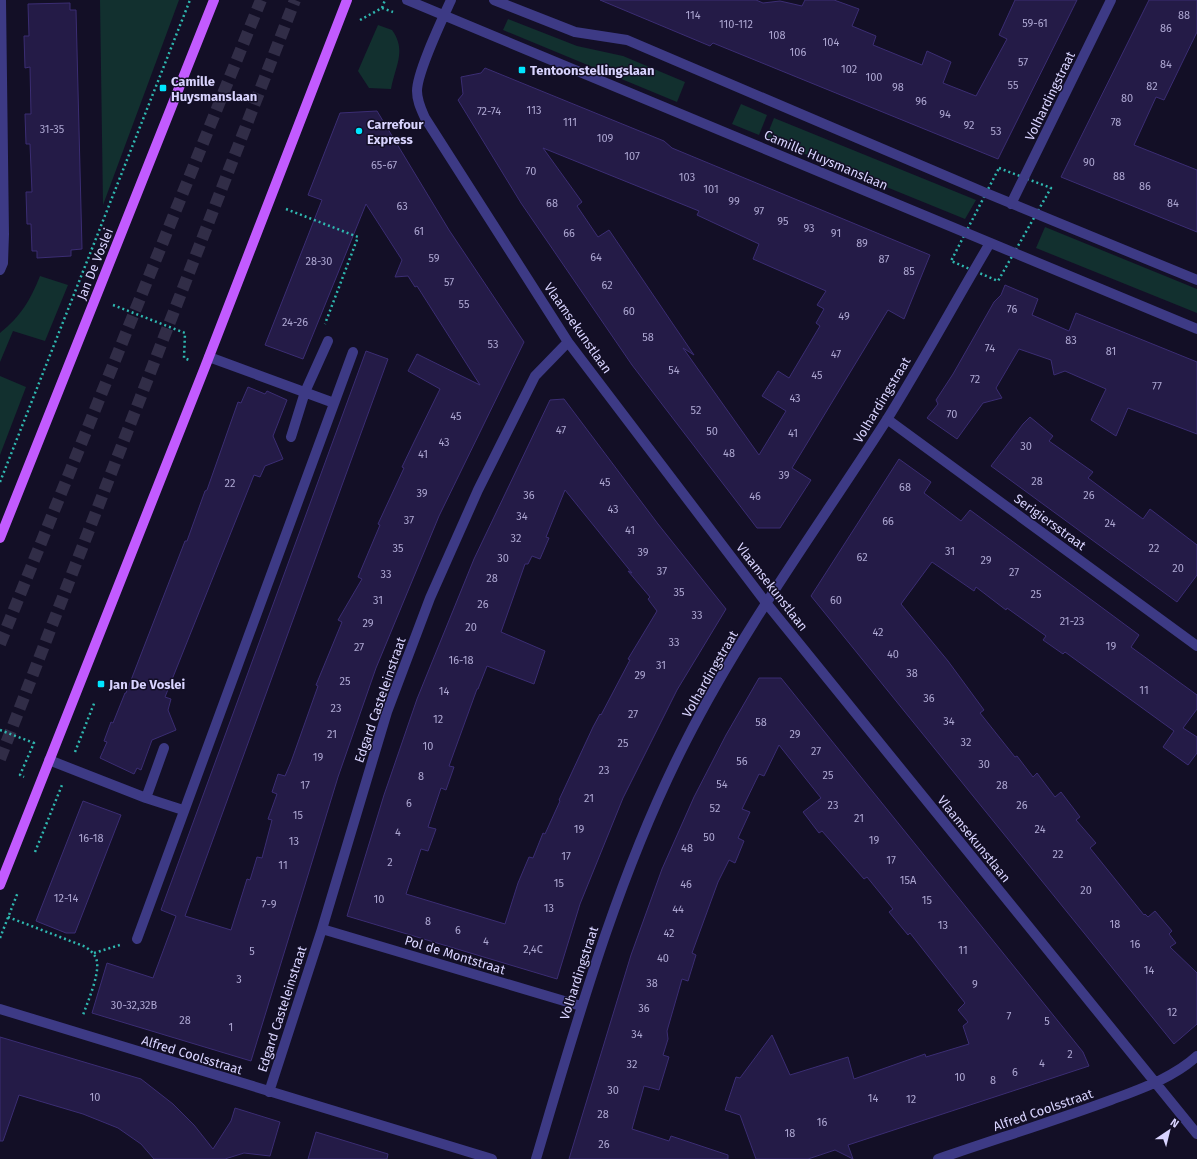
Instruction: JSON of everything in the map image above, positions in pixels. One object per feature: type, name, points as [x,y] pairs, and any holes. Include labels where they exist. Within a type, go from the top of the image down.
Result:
[{"type":"main road","name":"Jan De Voslei","points":[[0,538],[214,0]]},
{"type":"main road","points":[[0,885],[209,357],[347,0]]},
{"type":"street","points":[[0,270],[3,263],[4,234],[1,0]]},
{"type":"street","name":"Camille Huysmanslaan","points":[[407,0],[1197,329]]},
{"type":"street","points":[[444,15],[451,0]]},
{"type":"street","points":[[494,0],[575,32],[627,40],[1012,204],[1197,280]]},
{"type":"street","name":"Volhardingstraat","points":[[1012,204],[1111,0]]},
{"type":"street","name":"Vlaamsekunstlaan","points":[[444,15],[419,76],[417,91],[419,105],[425,118],[568,342],[767,604],[1197,1134]]},
{"type":"street","name":"Volhardingstraat","points":[[536,1159],[581,1006],[617,899],[686,741],[718,683],[767,604],[887,419],[990,243]]},
{"type":"street","points":[[291,436],[305,392],[328,341]]},
{"type":"street","name":"Edgard Casteleinstraat","points":[[269,1092],[322,929],[387,712],[430,598],[478,490],[535,376],[568,342]]},
{"type":"street","points":[[137,939],[183,810],[353,352]]},
{"type":"street","points":[[209,357],[334,403]]},
{"type":"street","name":"Serigiersstraat","points":[[887,419],[1197,646]]},
{"type":"street","points":[[146,798],[164,748]]},
{"type":"street","points":[[49,760],[146,798],[183,810]]},
{"type":"street","name":"Pol de Montstraat","points":[[322,929],[581,1006]]},
{"type":"street","name":"Alfred Coolsstraat","points":[[0,1009],[492,1159]]},
{"type":"street","name":"Alfred Coolsstraat","points":[[938,1159],[1069,1116],[1155,1083],[1190,1062],[1197,1056]]},
{"type":"path","points":[[0,482],[190,0]]},
{"type":"path","points":[[382,8],[385,0]]},
{"type":"path","points":[[986,193],[999,168],[1024,177]]},
{"type":"path","points":[[269,202],[358,237],[323,329],[328,341]]},
{"type":"path","points":[[80,278],[101,285]]},
{"type":"path","points":[[115,301],[113,306],[185,333],[184,358],[205,367]]},
{"type":"path","points":[[8,917],[86,947],[94,953],[97,962],[97,973],[78,1033]]},
{"type":"path","points":[[94,953],[137,939]]},
{"type":"green space","points":[[100,0],[179,0],[103,205]]},
{"type":"green space","points":[[508,19],[577,46],[623,56],[685,82],[677,102],[503,30]]},
{"type":"green space","points":[[378,25],[392,30],[399,45],[399,59],[391,89],[369,88],[358,71]]},
{"type":"green space","points":[[741,104],[767,115],[759,135],[732,124]]},
{"type":"green space","points":[[774,118],[976,200],[965,219],[766,138]]},
{"type":"green space","points":[[1045,227],[1197,289],[1197,313],[1036,248]]},
{"type":"green space","points":[[40,276],[68,285],[45,341],[13,331],[0,362],[0,333],[24,308]]},
{"type":"green space","points":[[0,376],[26,387],[0,455]]},
{"type":"building","points":[[600,0],[756,0],[763,3],[780,1],[802,6],[805,0],[834,0],[859,9],[852,26],[876,36],[873,45],[922,65],[927,51],[951,62],[943,83],[976,96],[1007,39],[999,35],[1015,0],[1077,0],[998,159],[713,43],[710,46]]},
{"type":"building","points":[[1149,0],[1197,0],[1197,32],[1164,100],[1156,97],[1134,145],[1197,170],[1197,232],[1061,177]]},
{"type":"building","points":[[70,3],[70,10],[76,10],[82,249],[71,250],[71,256],[37,258],[37,251],[32,251],[31,224],[27,224],[26,192],[32,192],[30,144],[26,144],[25,114],[31,114],[30,67],[25,68],[24,36],[29,36],[28,4]]},
{"type":"building","points":[[485,68],[664,141],[672,148],[930,255],[904,319],[888,310],[792,468],[811,480],[780,528],[757,528],[632,365],[521,203],[458,100],[463,94],[461,77],[481,73]],"holes":[[[543,148],[699,211],[697,215],[759,244],[753,259],[826,291],[817,305],[824,309],[816,323],[820,326],[789,378],[778,371],[762,396],[786,411],[759,455],[683,348],[694,355],[609,230],[598,237],[577,206],[582,202]]]},
{"type":"building","points":[[377,111],[449,230],[524,342],[439,516],[376,668],[338,777],[251,1061],[92,1013],[107,963],[153,978],[176,916],[161,910],[366,351],[388,359],[185,916],[231,930],[247,879],[250,880],[257,857],[262,858],[272,820],[268,819],[277,794],[272,792],[278,774],[285,776],[291,762],[318,686],[316,685],[342,622],[338,620],[362,579],[358,577],[380,525],[378,524],[404,468],[402,467],[440,389],[408,371],[417,354],[480,385],[417,286],[415,287],[408,276],[395,277],[402,260],[366,204],[303,359],[265,345],[322,200],[308,195],[340,113]]},
{"type":"building","points":[[1005,285],[1038,299],[1032,315],[1069,331],[1076,313],[1197,362],[1197,434],[1128,408],[1116,436],[1091,420],[1106,389],[1065,371],[1054,375],[1051,360],[1019,349],[996,388],[1002,398],[983,403],[957,439],[927,418],[938,404],[936,400],[953,374],[994,302],[1001,295]]},
{"type":"building","points":[[248,387],[265,394],[267,391],[287,400],[273,436],[283,459],[265,466],[260,477],[254,475],[165,697],[171,699],[168,710],[176,730],[152,740],[141,770],[137,768],[134,774],[100,758],[107,742],[104,741],[111,722],[113,723],[126,693],[185,541],[187,541],[205,491],[207,490],[238,402],[241,403]]},
{"type":"building","points":[[564,399],[658,524],[726,609],[677,690],[623,798],[580,904],[557,979],[347,916],[384,795],[417,699],[474,559],[550,400]],"holes":[[[565,490],[632,573],[628,571],[650,597],[648,599],[657,611],[628,659],[630,660],[601,715],[600,714],[593,727],[545,834],[543,833],[533,858],[529,857],[518,883],[505,924],[406,894],[421,849],[428,851],[436,829],[428,827],[441,788],[446,790],[454,767],[449,766],[487,666],[534,684],[545,651],[501,632],[525,564],[528,564],[532,556],[540,559],[549,538],[546,537]]]},
{"type":"building","points":[[1030,417],[1053,436],[1049,441],[1093,472],[1088,478],[1143,519],[1150,509],[1197,545],[1197,575],[1177,602],[991,466]]},
{"type":"building","points":[[899,459],[931,482],[924,493],[961,521],[970,510],[1139,635],[1131,647],[1197,695],[1197,709],[1183,728],[1197,737],[1197,753],[1188,765],[1163,747],[1174,731],[1065,652],[1063,654],[1043,640],[1046,636],[1007,608],[1006,610],[976,587],[974,591],[932,562],[901,604],[948,661],[984,710],[980,713],[1015,757],[1017,756],[1033,777],[1037,773],[1055,797],[1061,792],[1080,817],[1076,820],[1096,843],[1090,848],[1144,915],[1145,914],[1148,917],[1155,911],[1172,931],[1169,934],[1176,943],[1170,947],[1197,973],[1197,1024],[1174,1044],[811,596]]},
{"type":"building","points":[[759,678],[781,678],[1083,1052],[1089,1066],[848,1145],[853,1159],[835,1150],[808,1159],[756,1159],[740,1115],[725,1110],[736,1077],[740,1078],[772,1035],[790,1075],[848,1057],[854,1079],[925,1054],[926,1057],[969,1044],[963,1026],[968,1022],[958,1010],[965,1003],[910,933],[908,935],[889,912],[893,909],[867,877],[864,879],[822,831],[819,833],[803,812],[821,798],[779,745],[764,776],[759,774],[742,809],[750,812],[738,838],[744,841],[735,863],[729,860],[718,882],[692,953],[696,955],[688,981],[682,979],[667,1031],[668,1039],[663,1055],[669,1057],[659,1090],[644,1086],[632,1129],[669,1141],[671,1136],[728,1155],[728,1159],[569,1159],[631,955],[662,869],[694,797],[726,735]]},
{"type":"building","points":[[83,801],[121,815],[75,933],[66,933],[36,921]]},
{"type":"building","points":[[0,1037],[141,1079],[173,1104],[194,1125],[213,1149],[231,1121],[235,1108],[280,1122],[270,1156],[244,1153],[225,1159],[154,1159],[141,1144],[118,1128],[83,1114],[19,1095],[3,1141],[0,1141]]},
{"type":"building","points":[[316,1132],[388,1154],[387,1159],[308,1159]]},
{"type":"tunnel","points":[[0,644],[261,0]]},
{"type":"tunnel","points":[[0,759],[295,0]]},
{"type":"place","name":"Tentoonstellingslaan","points":[[522,70]]},
{"type":"place","name":"Camille Huysmanslaan","points":[[163,88]]},
{"type":"place","name":"Carrefour Express","points":[[359,131]]},
{"type":"place","name":"Jan De Voslei","points":[[101,684]]}]
